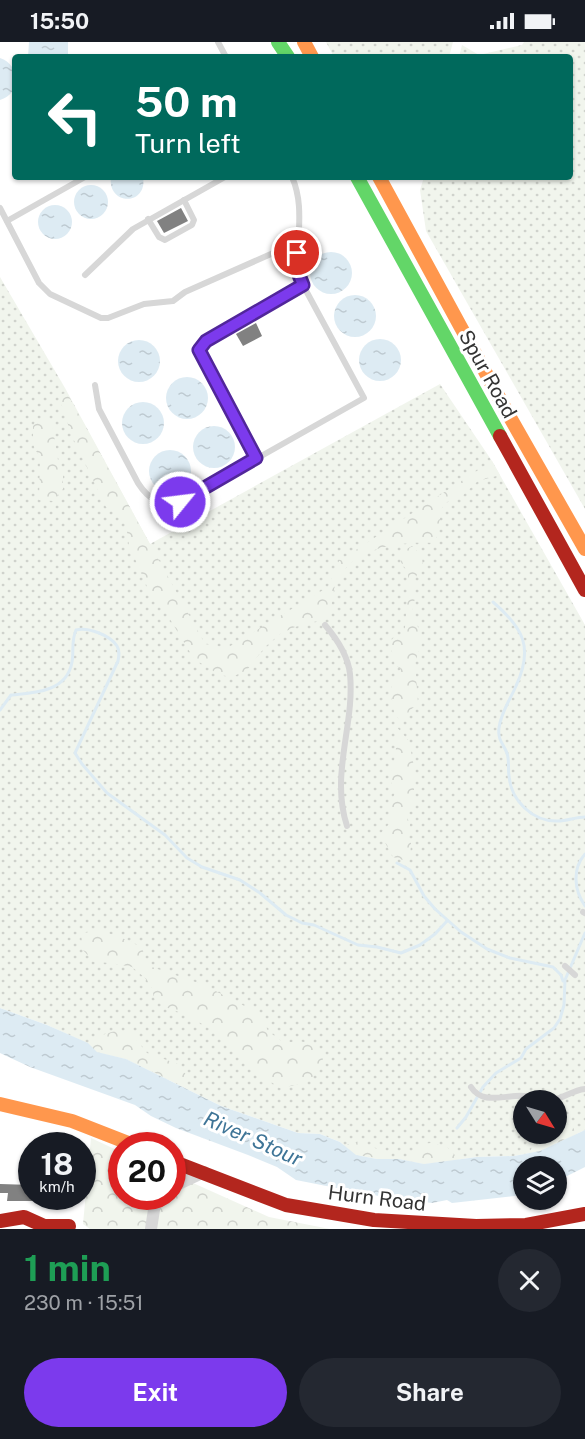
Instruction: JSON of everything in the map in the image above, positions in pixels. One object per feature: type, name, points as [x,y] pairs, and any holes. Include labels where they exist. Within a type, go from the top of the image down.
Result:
[{"type":"main road","name":"Spur Road","points":[[359,180],[585,590]]},
{"type":"main road","name":"Spur Road","points":[[381,180],[585,549]]},
{"type":"main road","points":[[0,1104],[72,1121],[108,1135]]},
{"type":"main road","name":"Hurn Road","points":[[186,1166],[286,1205],[374,1220],[476,1226],[526,1225],[585,1214]]},
{"type":"main road","points":[[0,1221],[24,1217],[44,1226],[69,1226]]},
{"type":"street","points":[[186,1181],[204,1173]]},
{"type":"street","points":[[151,1229],[153,1211]]},
{"type":"lane","points":[[7,221],[80,180]]},
{"type":"lane","points":[[86,275],[122,238],[148,219],[220,180]]},
{"type":"lane","points":[[95,385],[99,409],[138,483],[145,494],[166,504],[180,502],[364,398],[297,270],[300,213],[293,180]]},
{"type":"lane","points":[[148,219],[159,237],[165,240],[192,225],[194,220],[184,200]]},
{"type":"lane","points":[[0,208],[39,283],[50,294],[101,318],[108,318],[144,304],[173,301],[185,292],[280,250],[298,236]]},
{"type":"lane","points":[[256,458],[199,350],[206,341],[303,285]]},
{"type":"lane","points":[[325,625],[337,640],[350,674],[340,791],[347,826]]},
{"type":"lane","points":[[565,966],[575,975]]},
{"type":"lane","points":[[475,1092],[494,1099],[518,1096],[552,1100],[585,1089]]},
{"type":"green space","points":[[326,42],[453,42],[450,54],[332,54]]},
{"type":"green space","points":[[524,42],[585,42],[585,509],[426,231],[420,190],[423,180],[573,180],[573,54],[483,54],[522,45]]},
{"type":"green space","points":[[462,45],[477,54],[460,54]]},
{"type":"green space","points":[[0,277],[65,388],[150,544],[440,384],[492,461],[585,625],[585,1130],[567,1138],[567,1090],[513,1090],[513,1144],[555,1144],[540,1151],[514,1156],[477,1157],[424,1164],[355,1155],[340,1142],[320,1134],[298,1133],[221,1106],[126,1059],[96,1052],[87,1043],[0,1008]]},
{"type":"green space","points":[[67,393],[205,644],[227,648],[328,587],[339,561],[492,461],[500,475],[478,481],[463,495],[445,503],[441,510],[438,534],[434,543],[392,545],[365,554],[353,561],[336,583],[325,619],[295,627],[280,634],[265,647],[247,670],[232,677],[220,675],[194,659],[162,606],[152,598],[129,545],[126,525],[123,519],[106,507],[70,432],[59,400],[62,394]]},
{"type":"green space","points":[[48,418],[52,423],[58,460],[63,470],[63,489],[53,501],[39,500],[40,458],[34,447],[33,436],[33,426],[36,420]]},
{"type":"green space","points":[[412,546],[422,558],[423,563],[415,579],[413,611],[423,639],[415,662],[418,704],[409,711],[407,719],[400,721],[395,716],[392,685],[401,669],[395,665],[390,643],[393,638],[401,639],[404,636],[408,574],[401,562],[403,551]]},
{"type":"green space","points":[[394,724],[409,741],[414,767],[414,801],[405,813],[410,824],[408,839],[411,843],[410,859],[403,860],[393,857],[381,833],[389,824],[389,806],[395,793],[391,779],[396,748]]},
{"type":"green space","points":[[96,930],[120,937],[141,948],[149,966],[204,985],[256,1012],[262,1017],[268,1031],[284,1043],[305,1042],[315,1047],[324,1064],[305,1082],[280,1088],[256,1072],[215,1032],[189,1016],[163,1006],[154,998],[152,988],[145,978],[132,967],[94,962],[83,950],[81,934]]},
{"type":"green space","points":[[115,1031],[131,1033],[147,1053],[178,1064],[187,1076],[184,1087],[126,1059],[96,1052],[88,1043]]},
{"type":"green space","points":[[567,1124],[572,1126],[577,1134],[567,1139]]},
{"type":"green space","points":[[96,1140],[108,1146],[108,1210],[186,1210],[186,1180],[269,1217],[330,1229],[90,1229],[83,1224],[84,1210],[96,1210]]},
{"type":"green space","points":[[359,1142],[375,1148],[388,1159],[355,1155],[344,1145]]},
{"type":"green space","points":[[431,1143],[447,1147],[459,1160],[424,1164],[404,1160],[419,1144]]},
{"type":"green space","points":[[534,1144],[555,1144],[540,1151],[530,1153]]},
{"type":"water","points":[[29,42],[68,42],[68,54],[28,54]]},
{"type":"water","points":[[0,58],[12,67],[12,92],[0,100]]},
{"type":"water","points":[[111,180],[143,180],[140,193],[127,199],[115,193],[111,187]]},
{"type":"water","points":[[91,185],[103,190],[108,202],[103,214],[91,219],[79,214],[74,202],[79,190]]},
{"type":"water","points":[[55,205],[67,210],[72,222],[67,234],[55,239],[43,234],[38,222],[43,210]]},
{"type":"water","points":[[331,252],[339,253],[346,258],[351,265],[351,281],[346,288],[339,293],[331,294],[323,293],[316,288],[311,281],[310,273],[311,265],[316,258],[323,253]]},
{"type":"water","points":[[355,295],[363,296],[370,301],[375,308],[375,324],[370,331],[363,336],[355,337],[347,336],[340,331],[335,324],[334,316],[335,308],[340,301],[347,296]]},
{"type":"water","points":[[380,339],[388,340],[395,345],[400,352],[400,368],[395,375],[388,380],[380,381],[372,380],[365,375],[360,368],[359,360],[360,352],[365,345],[372,340]]},
{"type":"water","points":[[139,340],[147,341],[154,346],[159,353],[159,369],[154,376],[147,381],[139,382],[131,381],[124,376],[119,369],[118,361],[119,353],[124,346],[131,341]]},
{"type":"water","points":[[187,377],[195,378],[202,383],[207,390],[207,406],[202,413],[195,418],[187,419],[179,418],[172,413],[167,406],[166,398],[167,390],[172,383],[179,378]]},
{"type":"water","points":[[143,402],[151,403],[158,408],[163,415],[163,431],[158,438],[151,443],[143,444],[135,443],[128,438],[123,431],[122,423],[123,415],[128,408],[135,403]]},
{"type":"water","points":[[214,426],[222,427],[229,432],[234,439],[234,455],[229,462],[222,467],[214,468],[206,467],[199,462],[194,455],[193,447],[194,439],[199,432],[206,427]]},
{"type":"water","points":[[170,450],[178,451],[185,456],[190,463],[190,479],[185,486],[178,491],[170,492],[162,491],[155,486],[150,479],[149,471],[150,463],[155,456],[162,451]]},
{"type":"water","name":"River Stour","points":[[0,1008],[88,1043],[97,1052],[126,1059],[221,1106],[298,1133],[320,1134],[340,1142],[356,1155],[424,1164],[477,1157],[513,1156],[513,1196],[432,1203],[372,1195],[296,1180],[277,1167],[176,1128],[135,1105],[30,1067],[0,1053]]},
{"type":"water","points":[[585,1130],[585,1167],[567,1176],[567,1156],[514,1156],[540,1151],[555,1144],[567,1144],[567,1138]]},
{"type":"building","points":[[181,208],[188,221],[164,233],[157,221]]},
{"type":"building","points":[[256,323],[262,336],[243,346],[236,334]]},
{"type":"building","points":[[0,1184],[18,1185],[18,1201],[7,1201],[8,1193],[0,1193]]},
{"type":"waterway","points":[[493,602],[512,621],[525,649],[521,672],[499,728],[499,737],[507,754],[509,776],[514,794],[525,808],[540,818],[558,821],[585,817]]},
{"type":"waterway","points":[[0,710],[11,695],[39,692],[64,680],[72,662],[76,630],[81,629],[104,635],[117,646],[118,661],[75,753],[107,793],[165,835],[187,858],[202,867],[240,880],[286,915],[358,945],[401,953],[420,945],[447,921]]},
{"type":"waterway","points":[[585,854],[576,873],[577,886],[585,906]]},
{"type":"waterway","points":[[397,863],[410,870],[424,896],[461,932],[487,949],[510,958],[553,967],[561,975],[563,981]]},
{"type":"waterway","points":[[457,1128],[483,1087],[496,1073],[521,1058],[526,1049],[554,1028],[560,1019],[564,1005],[565,980],[585,933]]},
{"type":"traffic: fast","points":[[278,42],[286,54]]},
{"type":"traffic: fast","points":[[359,180],[500,436]]},
{"type":"traffic: slow","points":[[304,42],[310,54]]},
{"type":"traffic: slow","points":[[381,180],[507,412],[585,549]]},
{"type":"traffic: slow","points":[[0,1104],[72,1121],[108,1135]]},
{"type":"traffic: jam","points":[[500,436],[585,590]]},
{"type":"traffic: jam","points":[[186,1166],[286,1205],[374,1220],[476,1226],[526,1225],[585,1214]]},
{"type":"traffic: jam","points":[[0,1221],[24,1217],[44,1226],[69,1226]]},
{"type":"route","points":[[180,502],[256,458],[199,350],[206,341],[303,285],[297,270],[297,253]]}]
